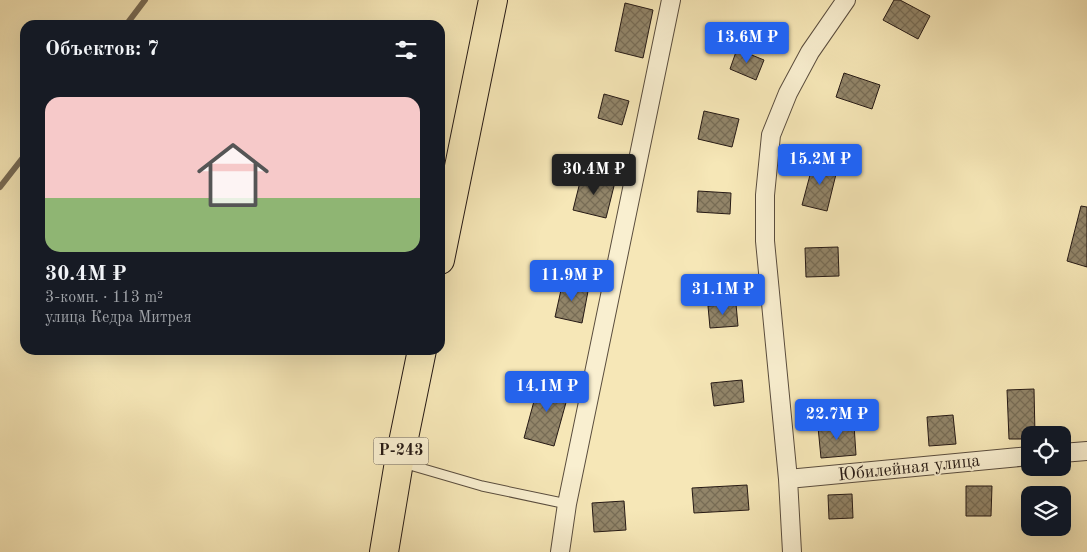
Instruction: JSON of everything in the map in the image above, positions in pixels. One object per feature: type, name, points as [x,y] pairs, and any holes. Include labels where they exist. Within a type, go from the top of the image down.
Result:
[{"type":"highway","points":[[445,235],[493,0]]},
{"type":"highway","name":"Р-243","points":[[384,552],[399,462],[421,355]]},
{"type":"street","points":[[560,552],[567,504],[671,0]]},
{"type":"street","points":[[792,552],[788,479],[765,241],[765,195],[771,135],[788,93],[810,52],[846,0]]},
{"type":"street","points":[[1071,452],[1087,450]]},
{"type":"street","name":"Юбилейная улица","points":[[788,479],[1021,457]]},
{"type":"lane","points":[[399,462],[482,486],[567,504]]},
{"type":"building","points":[[894,0],[900,0],[930,16],[918,39],[883,20]]},
{"type":"building","points":[[625,3],[653,10],[643,58],[615,51]]},
{"type":"building","points":[[737,49],[764,60],[756,80],[730,69]]},
{"type":"building","points":[[844,73],[880,85],[872,109],[836,97]]},
{"type":"building","points":[[604,94],[629,101],[622,125],[598,118]]},
{"type":"building","points":[[704,111],[739,119],[732,147],[698,139]]},
{"type":"building","points":[[814,160],[838,166],[827,211],[802,205]]},
{"type":"building","points":[[582,174],[615,182],[606,218],[573,210]]},
{"type":"building","points":[[698,191],[731,193],[730,214],[697,212]]},
{"type":"building","points":[[1081,206],[1087,207],[1087,267],[1067,261]]},
{"type":"building","points":[[838,247],[839,276],[806,277],[805,248]]},
{"type":"building","points":[[563,281],[589,286],[582,323],[555,317]]},
{"type":"building","points":[[736,304],[738,326],[710,328],[708,306]]},
{"type":"building","points":[[540,379],[570,388],[554,446],[524,438]]},
{"type":"building","points":[[742,380],[744,402],[714,406],[711,383]]},
{"type":"building","points":[[1034,389],[1035,426],[1021,426],[1021,439],[1009,439],[1007,390]]},
{"type":"building","points":[[953,415],[956,444],[929,446],[927,417]]},
{"type":"building","points":[[854,425],[856,455],[821,458],[818,427]]},
{"type":"building","points":[[747,485],[749,510],[694,513],[692,488]]},
{"type":"building","points":[[966,486],[992,486],[991,516],[966,516]]},
{"type":"building","points":[[852,494],[853,518],[829,519],[828,495]]},
{"type":"building","points":[[624,501],[626,530],[594,532],[592,503]]},
{"type":"waterway","points":[[130,20],[145,0]]},
{"type":"waterway","points":[[0,187],[20,161]]}]
